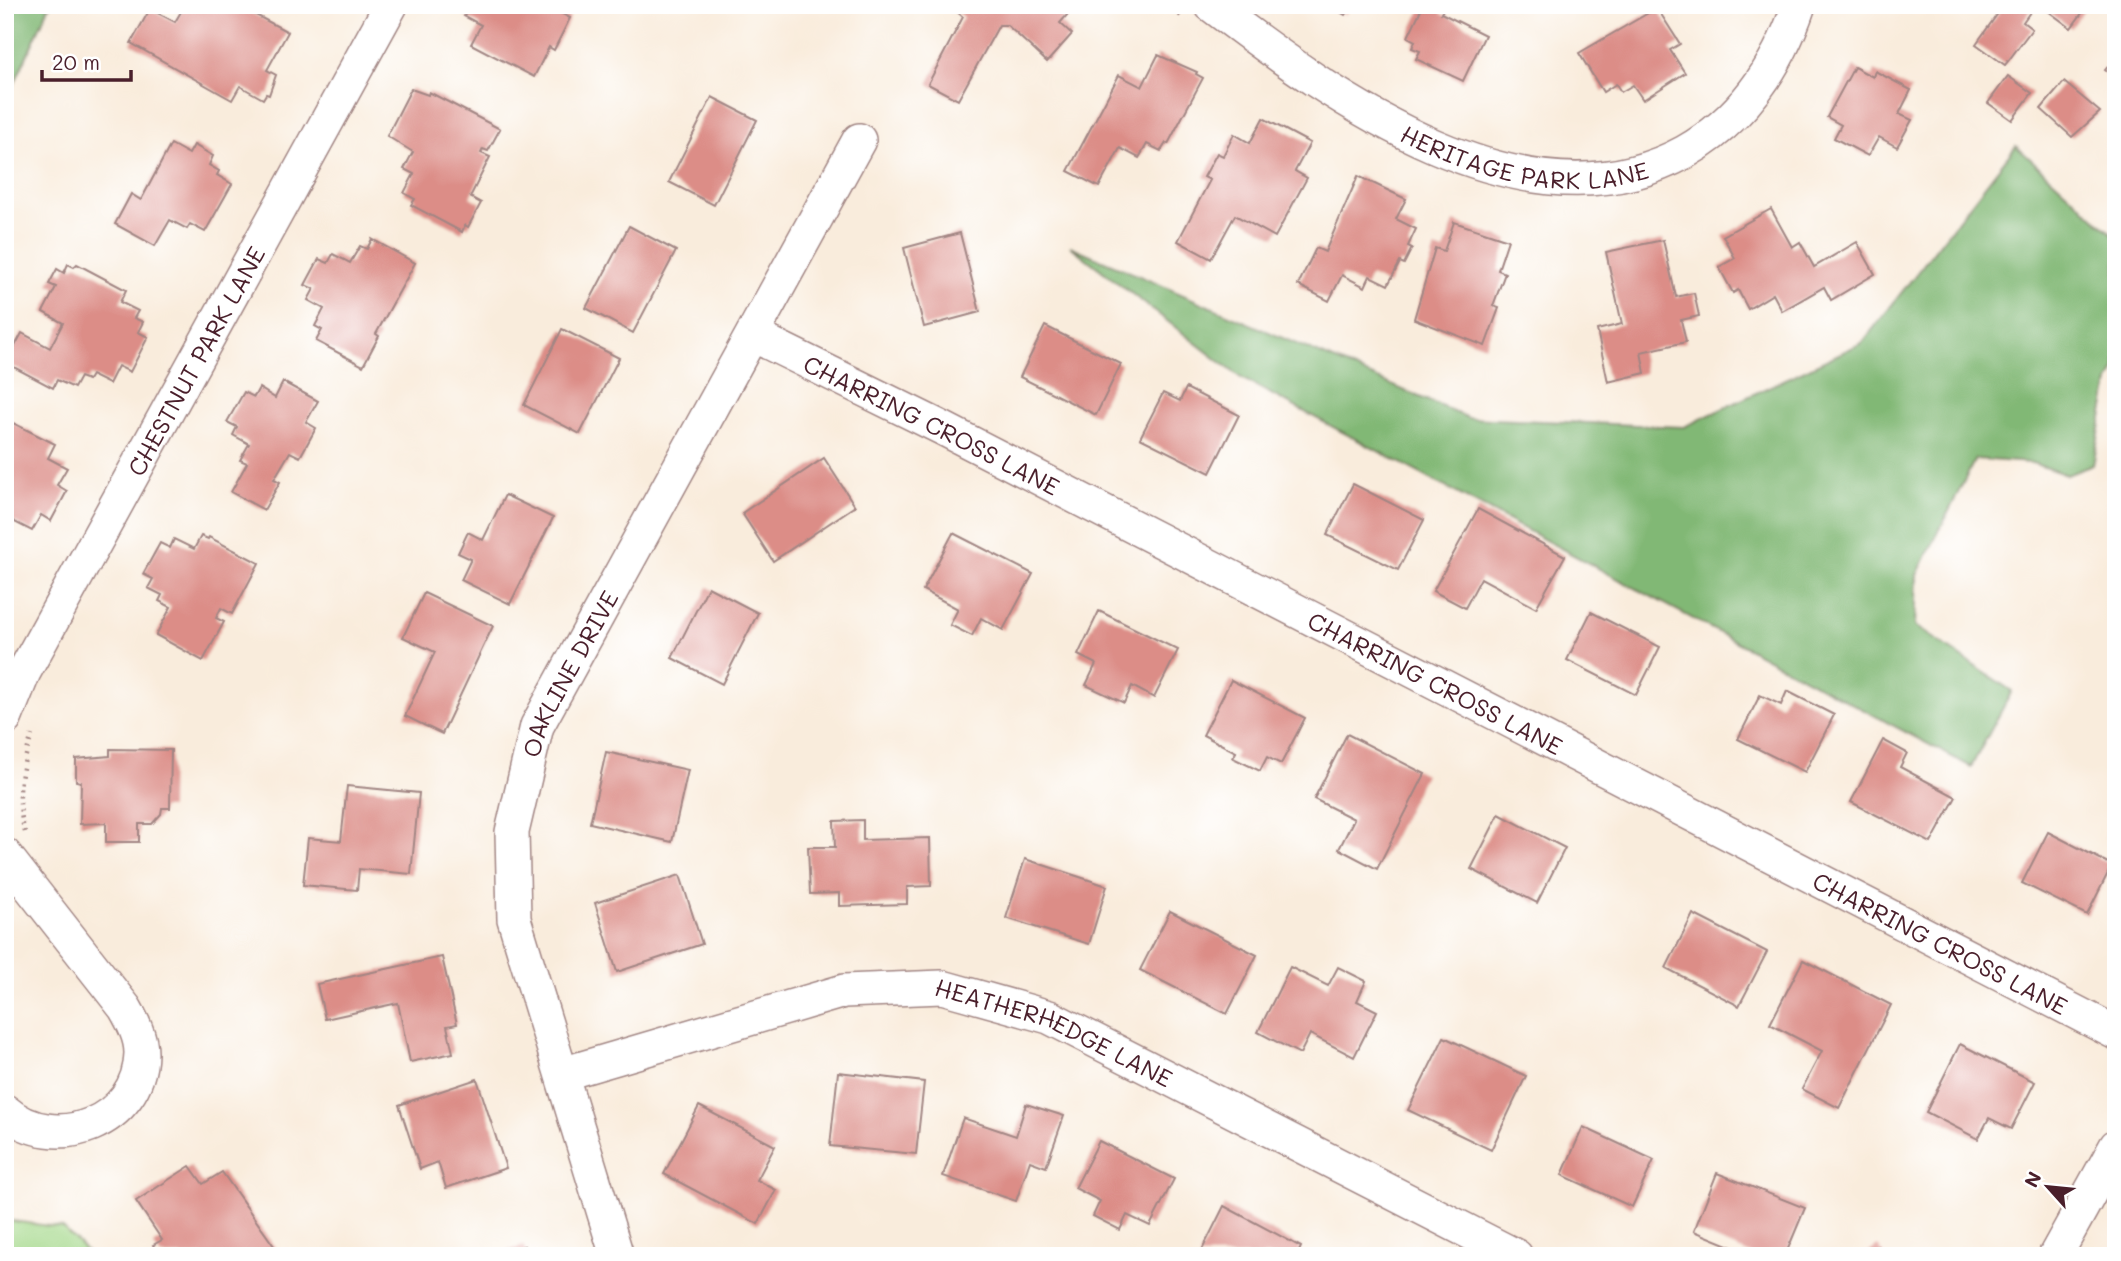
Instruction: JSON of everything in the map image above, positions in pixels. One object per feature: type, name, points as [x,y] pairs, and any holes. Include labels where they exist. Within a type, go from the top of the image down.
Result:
[{"type":"street","name":"CHESTNUT PARK LANE","points":[[19,726],[24,672],[391,5]]},
{"type":"street","name":"HERITAGE PARK LANE","points":[[1199,13],[1325,87],[1404,130],[1469,160],[1524,176],[1568,180],[1614,176],[1665,163],[1702,142],[1736,113],[1774,66],[1799,5]]},
{"type":"street","name":"OAKLINE DRIVE","points":[[617,1256],[514,919],[512,832],[537,726],[859,139]]},
{"type":"street","name":"CHARRING CROSS LANE","points":[[753,335],[942,428],[2116,1033]]},
{"type":"street","points":[[5,1111],[25,1125],[43,1131],[95,1125],[113,1113],[127,1097],[137,1076],[141,1053],[136,1027],[125,1008],[16,847]]},
{"type":"street","name":"HEATHERHEDGE LANE","points":[[562,1074],[844,991],[942,987],[1049,1017],[1516,1256]]},
{"type":"street","points":[[2056,1256],[2116,1146]]},
{"type":"path","points":[[1169,5],[1199,13]]},
{"type":"path","points":[[16,847],[19,811],[19,726]]},
{"type":"green space","points":[[5,5],[50,5],[5,104]]},
{"type":"green space","points":[[2016,146],[2116,237],[2116,368],[2109,382],[2093,465],[2067,475],[2032,463],[1975,459],[1917,575],[1915,626],[2012,691],[1971,767],[1241,378],[1070,246],[1468,418],[1684,427],[1862,343]]},
{"type":"green space","points":[[5,1220],[63,1228],[91,1256],[5,1256]]},
{"type":"building","points":[[185,5],[253,5],[250,12],[288,32],[267,70],[276,75],[269,95],[266,94],[263,99],[240,86],[232,100],[131,43],[150,9],[175,22]]},
{"type":"building","points":[[456,5],[563,5],[559,12],[570,18],[554,50],[549,47],[534,77],[471,44],[481,25],[464,16],[467,11]]},
{"type":"building","points":[[957,5],[1061,5],[1068,14],[1060,23],[1072,34],[1047,62],[1007,25],[999,25],[958,100],[928,84],[963,17],[954,9]]},
{"type":"building","points":[[1328,5],[1351,5],[1345,15]]},
{"type":"building","points":[[1423,5],[1446,5],[1441,13],[1485,35],[1463,81],[1416,59],[1420,51],[1412,48],[1415,41],[1408,37]]},
{"type":"building","points":[[2004,5],[2035,5],[2023,22],[2032,29],[2005,65],[1976,44]]},
{"type":"building","points":[[2040,5],[2088,5],[2071,28]]},
{"type":"building","points":[[1657,8],[1680,44],[1670,50],[1685,73],[1643,100],[1633,85],[1621,92],[1616,84],[1603,92],[1579,53]]},
{"type":"building","points":[[1158,55],[1197,72],[1196,74],[1203,78],[1168,144],[1166,143],[1161,151],[1147,144],[1139,158],[1120,148],[1099,187],[1068,171],[1119,75],[1142,87]]},
{"type":"building","points":[[2116,57],[2116,79],[2105,70]]},
{"type":"building","points":[[1854,67],[1873,77],[1875,71],[1911,90],[1899,114],[1912,120],[1897,147],[1879,137],[1868,156],[1834,138],[1841,125],[1827,117]]},
{"type":"building","points":[[2008,76],[2032,93],[2012,120],[1988,103]]},
{"type":"building","points":[[2064,82],[2100,112],[2072,137],[2041,109]]},
{"type":"building","points":[[411,89],[428,95],[429,92],[500,129],[488,151],[483,149],[481,153],[490,157],[470,197],[481,203],[468,227],[465,225],[462,232],[411,205],[415,199],[404,193],[414,174],[404,169],[413,152],[387,136]]},
{"type":"building","points":[[712,97],[757,120],[714,205],[669,182]]},
{"type":"building","points":[[1263,118],[1310,143],[1295,171],[1307,178],[1275,237],[1235,215],[1211,259],[1178,241],[1210,180],[1204,177],[1217,153],[1223,156],[1234,134],[1250,143]]},
{"type":"building","points":[[171,144],[189,154],[194,145],[213,156],[209,165],[219,171],[217,175],[232,184],[205,232],[190,224],[187,229],[170,220],[155,246],[115,224],[131,194],[141,200]]},
{"type":"building","points":[[1358,176],[1406,199],[1396,219],[1416,229],[1408,246],[1412,248],[1404,264],[1400,262],[1388,285],[1370,276],[1365,287],[1342,275],[1329,301],[1298,285],[1316,248],[1325,252]]},
{"type":"building","points":[[1771,209],[1792,247],[1800,242],[1814,267],[1857,242],[1875,274],[1831,300],[1824,287],[1782,311],[1773,294],[1748,309],[1738,290],[1733,293],[1719,267],[1735,258],[1723,236]]},
{"type":"building","points":[[1454,222],[1508,240],[1498,270],[1505,273],[1493,306],[1499,308],[1485,346],[1414,319],[1435,248],[1444,251]]},
{"type":"building","points":[[629,226],[676,251],[633,333],[586,308]]},
{"type":"building","points":[[960,233],[980,312],[924,327],[904,248]]},
{"type":"building","points":[[372,239],[415,263],[376,334],[379,336],[363,366],[316,341],[322,330],[315,326],[324,309],[308,300],[314,289],[305,285],[319,259],[328,263],[333,254],[350,263],[360,246],[367,249]]},
{"type":"building","points":[[1663,240],[1676,297],[1694,293],[1699,316],[1681,320],[1686,342],[1641,352],[1645,373],[1608,382],[1597,330],[1622,324],[1606,252]]},
{"type":"building","points":[[68,264],[74,267],[77,264],[126,290],[120,302],[138,311],[134,318],[143,322],[138,332],[148,337],[130,372],[118,366],[109,384],[91,375],[88,380],[80,377],[74,388],[57,380],[53,388],[6,363],[22,333],[50,348],[63,323],[43,312],[56,287],[49,284],[57,269],[64,273]]},
{"type":"building","points":[[1045,326],[1121,364],[1096,415],[1020,377]]},
{"type":"building","points":[[562,329],[619,358],[580,434],[524,405]]},
{"type":"building","points":[[283,382],[318,401],[306,422],[316,428],[300,457],[290,452],[274,479],[280,482],[264,510],[231,492],[247,463],[240,460],[249,444],[233,435],[237,427],[227,422],[244,392],[254,397],[259,388],[275,398]]},
{"type":"building","points":[[1186,388],[1239,415],[1210,473],[1140,438],[1163,393],[1180,401]]},
{"type":"building","points":[[5,419],[55,444],[48,458],[67,468],[57,485],[67,491],[51,521],[41,515],[32,531],[13,521],[5,536]]},
{"type":"building","points":[[824,458],[855,506],[773,561],[742,513]]},
{"type":"building","points":[[1353,484],[1424,520],[1398,570],[1327,535]]},
{"type":"building","points":[[505,495],[553,518],[510,604],[461,580],[471,559],[458,553],[468,532],[483,540]]},
{"type":"building","points":[[1478,509],[1565,556],[1536,608],[1481,578],[1465,608],[1433,591]]},
{"type":"building","points":[[953,533],[1033,574],[1003,630],[981,618],[972,636],[950,625],[958,609],[923,590]]},
{"type":"building","points":[[201,536],[208,539],[209,537],[259,563],[232,614],[221,608],[216,618],[224,622],[203,661],[156,635],[171,607],[159,601],[162,595],[148,588],[153,579],[143,574],[160,543],[170,548],[174,539],[194,549]]},
{"type":"building","points":[[708,587],[758,613],[722,684],[672,658]]},
{"type":"building","points":[[424,593],[493,626],[442,734],[405,716],[435,652],[403,637]]},
{"type":"building","points":[[1099,611],[1178,650],[1154,698],[1132,686],[1124,703],[1086,685],[1096,664],[1078,655]]},
{"type":"building","points":[[1591,612],[1660,647],[1636,695],[1567,660]]},
{"type":"building","points":[[1231,680],[1305,718],[1281,764],[1267,757],[1260,771],[1233,758],[1236,752],[1203,735]]},
{"type":"building","points":[[1787,691],[1834,715],[1805,772],[1738,739],[1760,695],[1781,705]]},
{"type":"building","points":[[1347,734],[1425,774],[1377,869],[1339,849],[1354,819],[1314,799]]},
{"type":"building","points":[[1883,740],[1907,753],[1900,767],[1956,797],[1931,843],[1851,802]]},
{"type":"building","points":[[110,749],[171,750],[170,808],[162,808],[161,814],[152,824],[139,824],[139,842],[106,842],[106,823],[80,824],[81,782],[76,781],[76,759],[110,756]]},
{"type":"building","points":[[606,752],[688,770],[672,842],[590,823]]},
{"type":"building","points":[[347,786],[419,793],[411,874],[359,869],[357,890],[303,885],[308,838],[341,841]]},
{"type":"building","points":[[1499,814],[1565,848],[1537,903],[1471,869]]},
{"type":"building","points":[[863,820],[863,840],[930,838],[931,886],[907,887],[907,904],[839,906],[839,893],[810,894],[808,847],[835,847],[834,821]]},
{"type":"building","points":[[2048,832],[2112,865],[2087,915],[2022,883]]},
{"type":"building","points":[[1025,859],[1107,886],[1089,944],[1006,918]]},
{"type":"building","points":[[680,875],[702,944],[617,972],[595,903]]},
{"type":"building","points":[[1170,911],[1257,955],[1227,1014],[1140,970]]},
{"type":"building","points":[[1693,914],[1767,952],[1739,1006],[1666,968]]},
{"type":"building","points":[[442,957],[457,1024],[447,1026],[453,1053],[410,1062],[398,1003],[325,1019],[317,984]]},
{"type":"building","points":[[1803,960],[1891,1005],[1839,1108],[1802,1089],[1822,1051],[1770,1024]]},
{"type":"building","points":[[1290,967],[1328,986],[1338,967],[1366,981],[1357,1001],[1377,1011],[1354,1057],[1310,1034],[1300,1054],[1258,1032]]},
{"type":"building","points":[[1444,1037],[1526,1076],[1491,1150],[1408,1110]]},
{"type":"building","points":[[1960,1044],[2035,1082],[2011,1129],[1989,1118],[1978,1139],[1926,1112]]},
{"type":"building","points":[[838,1072],[924,1082],[916,1154],[830,1146]]},
{"type":"building","points":[[477,1079],[506,1168],[446,1188],[438,1162],[420,1169],[399,1105]]},
{"type":"building","points":[[1026,1104],[1064,1116],[1046,1167],[1030,1161],[1016,1201],[943,1176],[963,1118],[1016,1136]]},
{"type":"building","points":[[699,1106],[775,1146],[757,1180],[776,1190],[758,1224],[664,1174]]},
{"type":"building","points":[[1583,1127],[1654,1160],[1632,1207],[1562,1175]]},
{"type":"building","points":[[1099,1141],[1174,1179],[1150,1226],[1127,1215],[1120,1230],[1093,1216],[1100,1201],[1075,1188]]},
{"type":"building","points":[[190,1166],[203,1184],[222,1172],[281,1256],[161,1256],[153,1245],[162,1240],[136,1201]]},
{"type":"building","points":[[1717,1173],[1805,1208],[1785,1256],[1755,1256],[1694,1231]]},
{"type":"building","points":[[1224,1206],[1301,1247],[1297,1256],[1199,1256]]},
{"type":"building","points":[[524,1246],[527,1256],[492,1256],[492,1255]]},
{"type":"building","points":[[1878,1246],[1885,1256],[1863,1256]]}]
